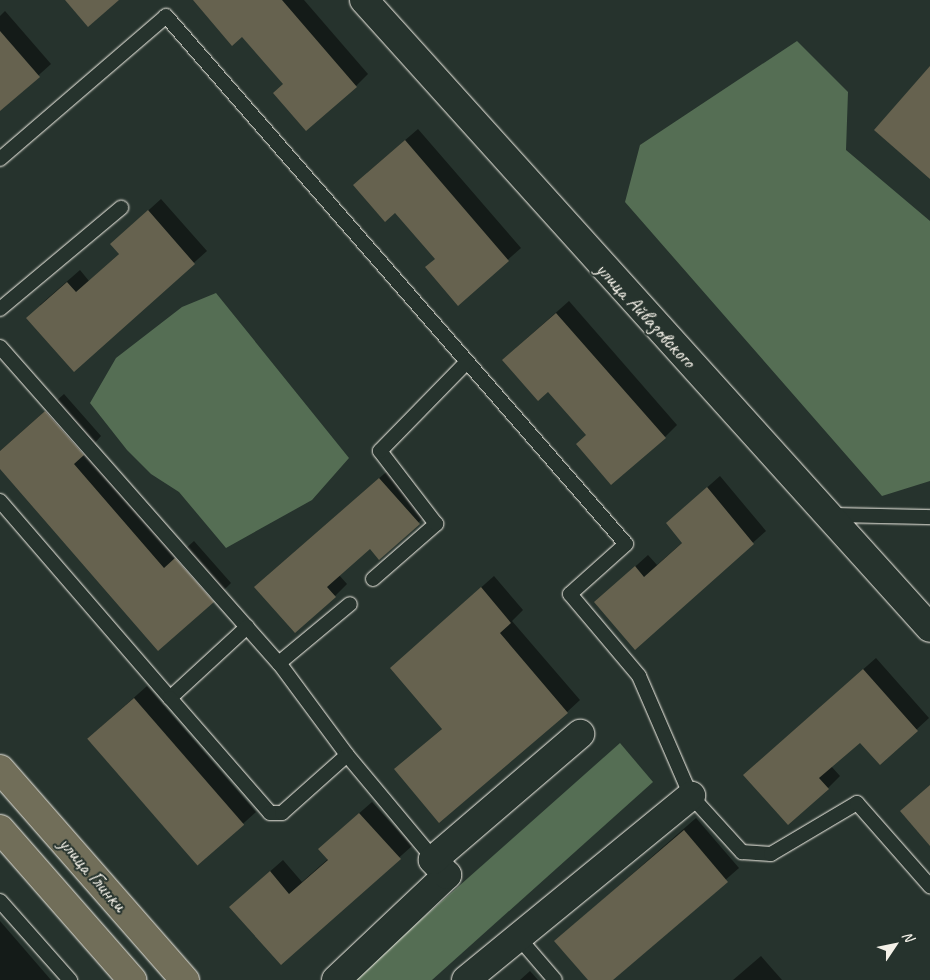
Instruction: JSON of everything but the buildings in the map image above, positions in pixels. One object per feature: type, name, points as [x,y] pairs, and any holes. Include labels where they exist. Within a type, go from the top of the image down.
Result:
[{"type":"highway","name":"улица Глинки","points":[[0,769],[185,980]]},
{"type":"highway","name":"улица Глинки","points":[[0,829],[132,980]]},
{"type":"street","name":"улица Айвазовского","points":[[364,0],[477,123],[590,255],[830,516],[930,628]]},
{"type":"street","points":[[336,980],[440,867],[580,734]]},
{"type":"street","points":[[466,980],[691,796]]},
{"type":"lane","points":[[0,158],[166,16],[626,544],[570,594],[638,676],[691,796],[742,852],[771,854],[857,803],[930,886]]},
{"type":"lane","points":[[0,309],[121,208]]},
{"type":"lane","points":[[0,347],[279,664],[347,754],[440,867]]},
{"type":"lane","points":[[373,580],[436,524],[380,451],[467,362]]},
{"type":"lane","points":[[0,501],[270,813],[282,813],[347,754]]},
{"type":"lane","points":[[830,516],[930,517]]},
{"type":"lane","points":[[279,664],[350,604]]},
{"type":"lane","points":[[170,698],[247,627]]},
{"type":"lane","points":[[0,901],[70,980]]},
{"type":"lane","points":[[519,938],[555,980]]},
{"type":"green space","points":[[797,41],[848,92],[846,150],[930,221],[930,481],[882,496],[625,202],[640,145]]},
{"type":"green space","points":[[216,293],[349,458],[312,500],[226,548],[179,492],[151,474],[127,450],[90,403],[116,358],[182,307]]},
{"type":"green space","points":[[620,743],[653,782],[432,980],[353,980]]}]
